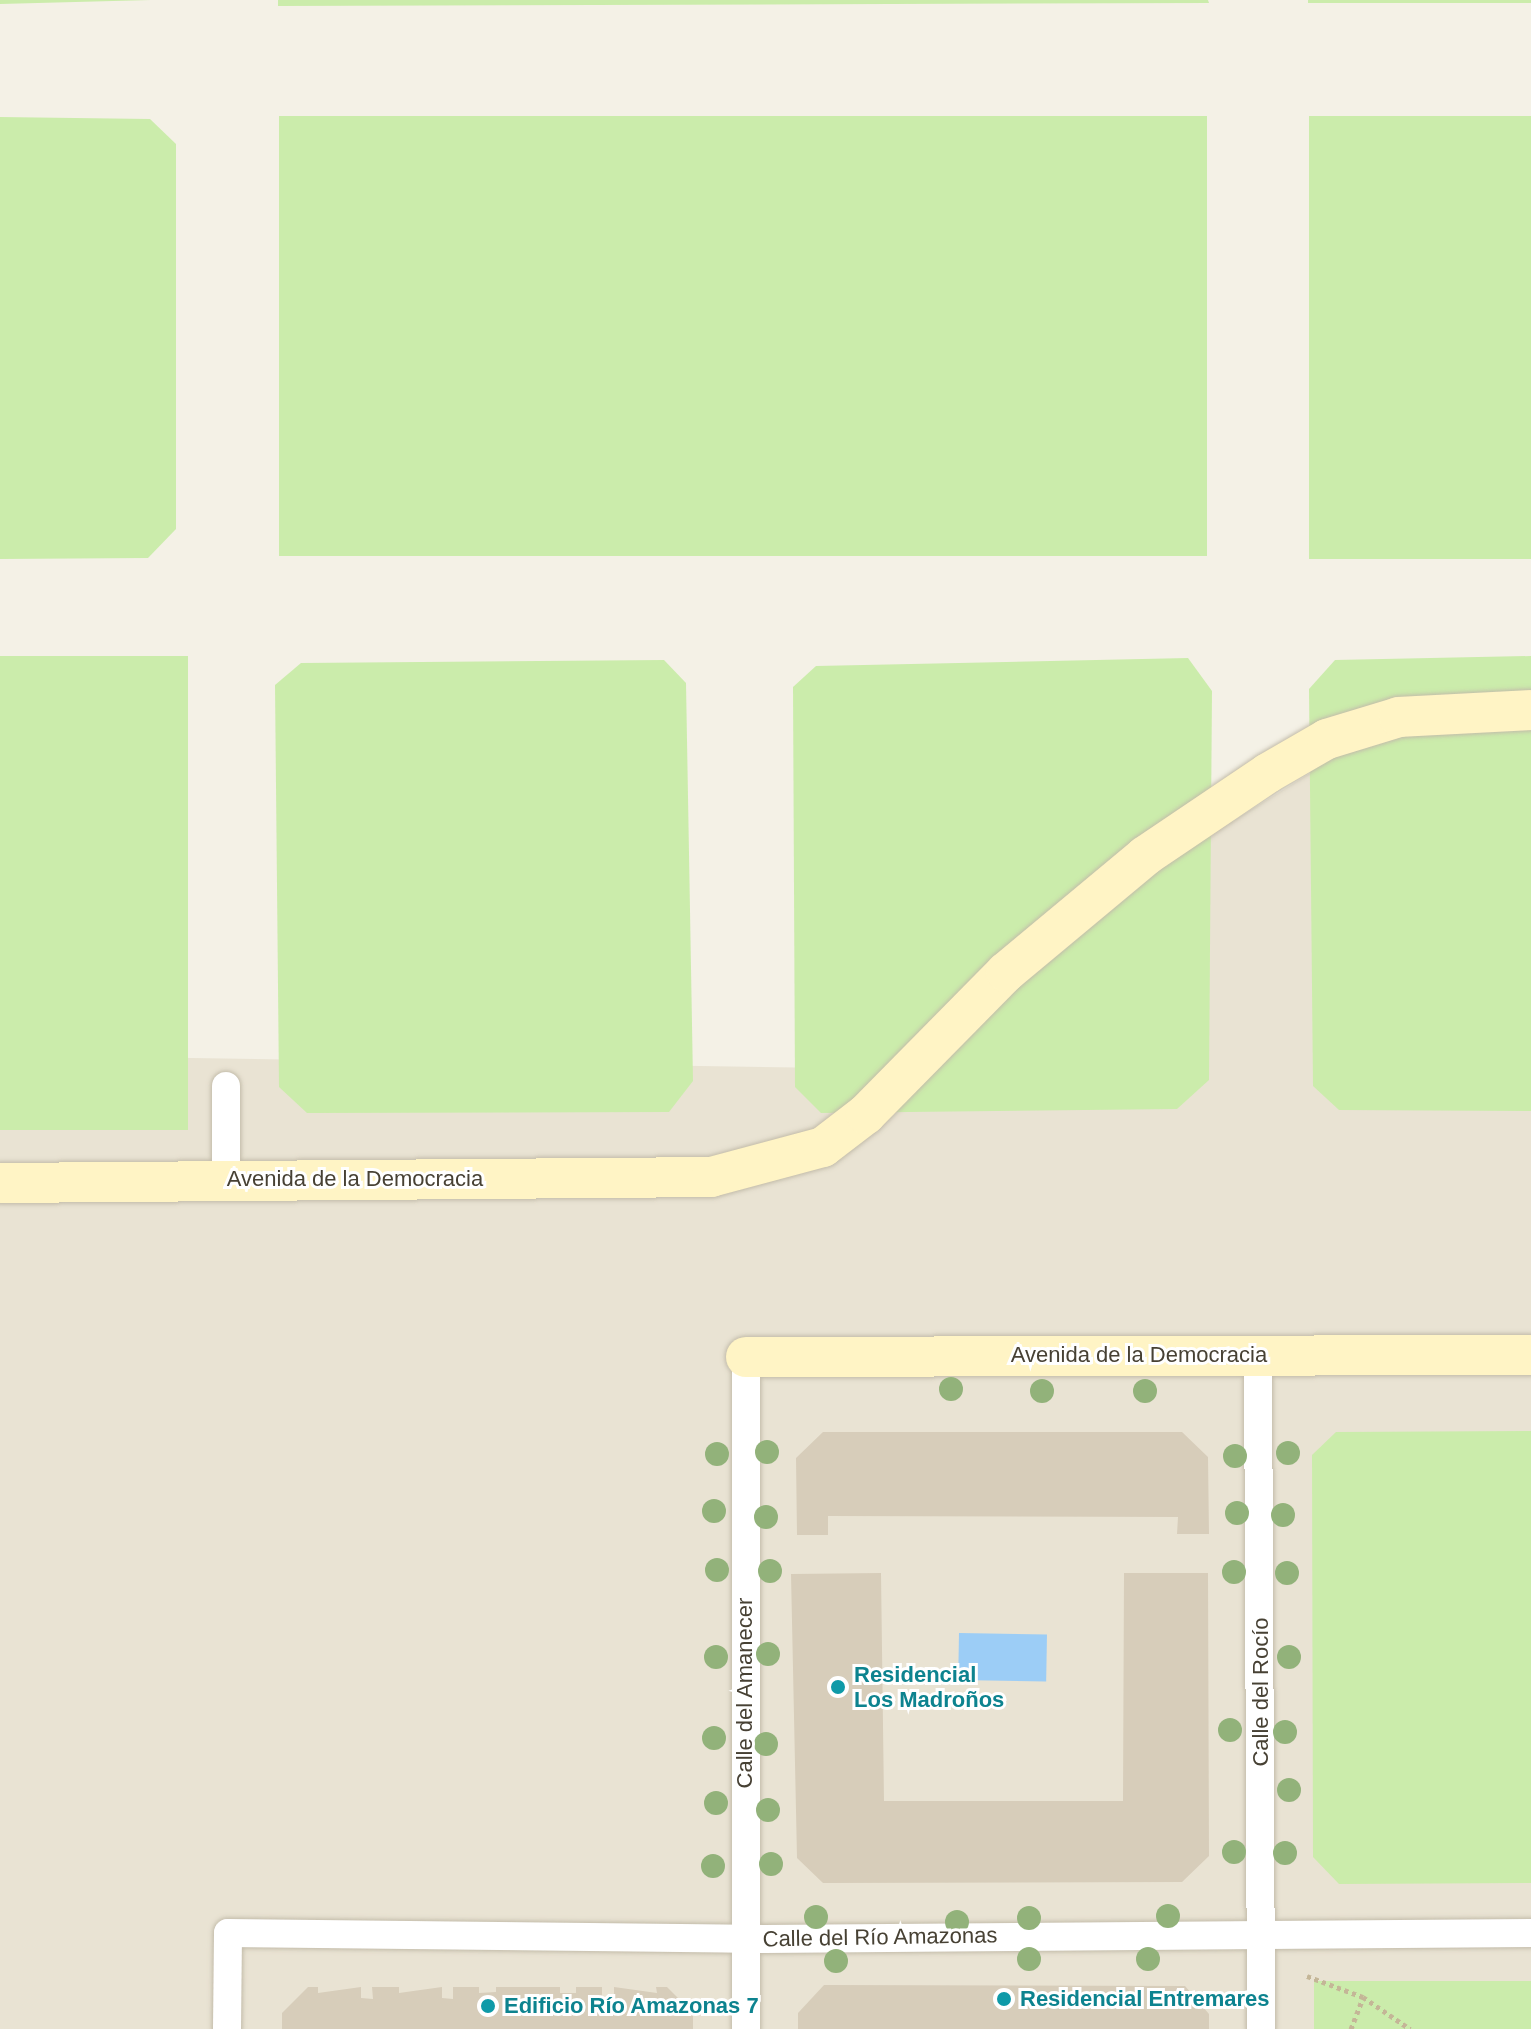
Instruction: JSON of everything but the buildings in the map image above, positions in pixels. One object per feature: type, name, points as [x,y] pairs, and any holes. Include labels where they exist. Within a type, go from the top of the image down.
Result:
[{"type":"main road","name":"Avenida de la Democracia","points":[[0,1183],[711,1177],[823,1147],[866,1114],[1006,972],[1145,856],[1327,739],[1399,717],[1531,710]]},
{"type":"main road","name":"Avenida de la Democracia","points":[[746,1357],[1531,1355]]},
{"type":"street","points":[[226,1086],[226,1179]]},
{"type":"street","name":"Calle del Rocío","points":[[1258,1355],[1261,2029]]},
{"type":"street","name":"Calle del Amanecer","points":[[746,1357],[746,2029]]},
{"type":"street","name":"Calle del Río Amazonas","points":[[227,2029],[228,1933],[745,1938],[1531,1933]]},
{"type":"path","points":[[1307,1976],[1363,1997],[1410,2029]]},
{"type":"path","points":[[1351,2029],[1363,1997]]},
{"type":"shaded area","points":[[1531,710],[1531,2029],[0,2029],[0,1055],[832,1068],[1325,764]]},
{"type":"green space","points":[[0,0],[151,0],[0,4]]},
{"type":"green space","points":[[278,0],[1208,0],[1209,3],[278,6]]},
{"type":"green space","points":[[1308,0],[1531,0],[1531,3],[1308,3]]},
{"type":"green space","points":[[279,116],[1207,116],[1207,556],[279,556]]},
{"type":"green space","points":[[1309,116],[1531,116],[1531,559],[1309,559]]},
{"type":"green space","points":[[0,117],[150,119],[176,144],[176,529],[148,558],[0,559]]},
{"type":"green space","points":[[0,656],[188,656],[188,1130],[0,1130]]},
{"type":"green space","points":[[1531,656],[1531,1111],[1339,1110],[1313,1086],[1309,689],[1335,660]]},
{"type":"green space","points":[[1188,658],[1212,691],[1209,1080],[1177,1109],[821,1113],[795,1087],[793,687],[816,666]]},
{"type":"green space","points":[[664,660],[686,683],[693,1081],[669,1112],[307,1113],[279,1087],[275,685],[301,663]]},
{"type":"green space","points":[[1531,1431],[1531,1883],[1339,1884],[1313,1857],[1312,1455],[1336,1432]]},
{"type":"green space","points":[[1314,1981],[1531,1981],[1531,2029],[1314,2029]]},
{"type":"water","points":[[959,1633],[1047,1635],[1046,1682],[958,1680]]},
{"type":"place","name":"Residencial Los Madroños","points":[[838,1687]]},
{"type":"place","name":"Residencial Entremares","points":[[1004,1999]]},
{"type":"place","name":"Edificio Río Amazonas 7","points":[[488,2006]]}]
